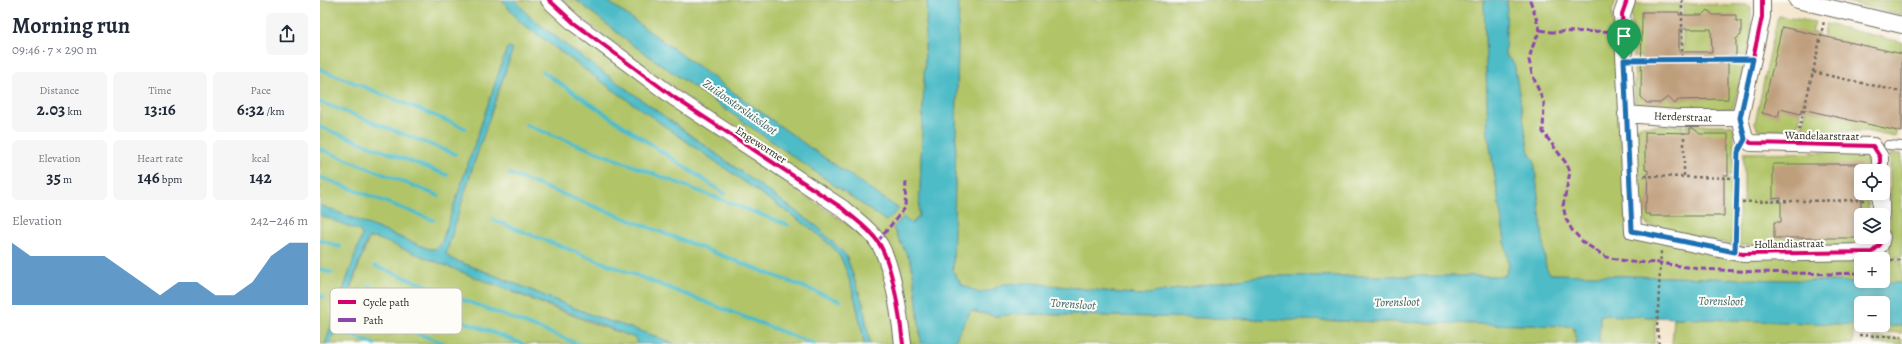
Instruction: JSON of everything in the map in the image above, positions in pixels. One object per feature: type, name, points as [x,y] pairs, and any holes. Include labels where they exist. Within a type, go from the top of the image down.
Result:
[{"type":"street","name":"Engewormer","points":[[549,0],[574,23],[675,98],[842,208],[866,228],[884,251],[899,310],[903,344]]},
{"type":"street","points":[[1627,0],[1622,14],[1629,176]]},
{"type":"street","points":[[1745,139],[1740,118],[1762,17],[1762,0]]},
{"type":"street","points":[[1797,0],[1902,25]]},
{"type":"street","name":"Herderstraat","points":[[1626,114],[1684,118],[1740,118]]},
{"type":"street","name":"Wandelaarstraat","points":[[1745,139],[1751,144],[1873,146],[1880,157],[1880,164]]},
{"type":"street","name":"Hollandiastraat","points":[[1629,176],[1632,231],[1743,254],[1872,252],[1880,244]]},
{"type":"lane","points":[[1888,145],[1902,146]]},
{"type":"path","points":[[1682,0],[1682,60]]},
{"type":"path","points":[[1796,144],[1813,72],[1826,7]]},
{"type":"path","points":[[1624,60],[1753,59]]},
{"type":"path","points":[[1813,72],[1902,92]]},
{"type":"path","points":[[1684,118],[1684,176]]},
{"type":"path","points":[[1735,252],[1736,178],[1738,152],[1745,139]]},
{"type":"path","points":[[1629,176],[1736,178]]},
{"type":"path","points":[[1736,202],[1854,197]]},
{"type":"path","points":[[1659,344],[1657,328],[1661,237]]},
{"type":"path","points":[[1859,335],[1902,337]]},
{"type":"green space","points":[[320,0],[502,0],[520,22],[602,82],[813,230],[830,245],[838,254],[847,272],[858,311],[864,344],[675,344],[597,317],[452,259],[446,254],[472,169],[513,49],[510,47],[507,48],[441,244],[436,249],[429,249],[320,205]]},
{"type":"green space","points":[[515,0],[543,0],[680,108],[854,229],[870,244],[877,255],[887,279],[899,344],[870,344],[863,304],[846,255],[819,228],[571,49],[530,17]]},
{"type":"green space","points":[[561,0],[576,0],[633,45],[886,221],[899,209],[809,147],[606,0],[927,0],[919,216],[911,224],[893,228],[911,262],[915,284],[921,344],[910,344],[900,274],[887,248],[577,15]]},
{"type":"green space","points":[[959,0],[1484,0],[1488,133],[1509,267],[1505,276],[1258,276],[1141,295],[1031,283],[1003,284],[992,290],[979,293],[961,284],[953,271]]},
{"type":"green space","points":[[1507,0],[1616,0],[1612,11],[1627,229],[1631,237],[1854,258],[1854,282],[1550,274],[1546,268],[1534,160],[1529,153],[1514,63],[1505,55]]},
{"type":"green space","points":[[1839,0],[1902,0],[1902,15]]},
{"type":"green space","points":[[1635,4],[1680,4],[1680,57],[1634,57],[1631,13]]},
{"type":"green space","points":[[1683,4],[1746,5],[1751,8],[1751,36],[1746,56],[1683,57]]},
{"type":"green space","points":[[1779,16],[1815,22],[1812,32],[1819,34],[1797,131],[1758,130],[1755,123]]},
{"type":"green space","points":[[1826,24],[1902,42],[1902,89],[1815,71]]},
{"type":"green space","points":[[1634,62],[1745,62],[1733,109],[1642,109],[1635,102]]},
{"type":"green space","points":[[1814,74],[1902,109],[1895,137],[1865,131],[1801,132]]},
{"type":"green space","points":[[1683,125],[1683,175],[1638,175],[1636,131],[1638,127]]},
{"type":"green space","points":[[1686,125],[1731,125],[1734,129],[1734,175],[1687,175]]},
{"type":"green space","points":[[1864,152],[1867,155],[1867,164],[1854,164],[1854,198],[1765,199],[1764,202],[1868,202],[1868,208],[1854,208],[1854,244],[1867,244],[1867,246],[1739,245],[1739,204],[1744,203],[1744,153]]},
{"type":"green space","points":[[1890,154],[1902,154],[1902,257],[1890,257]]},
{"type":"green space","points":[[1639,178],[1734,179],[1733,245],[1648,225],[1641,218]]},
{"type":"green space","points":[[320,215],[360,231],[362,235],[344,288],[330,288],[330,329],[325,344],[320,344]]},
{"type":"green space","points":[[369,238],[376,238],[394,243],[469,275],[594,324],[636,338],[637,344],[330,344],[334,334],[462,334],[462,288],[351,288]]},
{"type":"green space","points":[[1890,259],[1902,260],[1902,283],[1890,283]]},
{"type":"green space","points":[[971,311],[995,316],[1020,314],[1573,326],[1576,344],[955,344],[958,334]]},
{"type":"green space","points":[[1600,315],[1656,317],[1654,344],[1599,344]]},
{"type":"green space","points":[[1674,318],[1853,324],[1853,344],[1672,344]]},
{"type":"green space","points":[[1890,326],[1902,326],[1902,333],[1882,332],[1890,332]]},
{"type":"green space","points":[[1874,337],[1902,339],[1902,344],[1874,344]]},
{"type":"water","points":[[502,0],[515,0],[530,17],[571,49],[819,228],[846,255],[863,304],[870,344],[864,344],[858,311],[847,272],[838,254],[830,245],[813,230],[602,82],[520,22]]},
{"type":"water","name":"Zuidoostersluissloot","points":[[576,0],[606,0],[809,147],[899,209],[886,221],[633,45]]},
{"type":"water","name":"Torensloot","points":[[927,0],[959,0],[953,271],[961,284],[979,293],[992,290],[1003,284],[1031,283],[1141,295],[1258,276],[1505,276],[1509,266],[1488,133],[1484,0],[1507,0],[1505,55],[1514,63],[1529,153],[1534,160],[1546,268],[1550,274],[1854,282],[1854,288],[1890,288],[1890,283],[1902,283],[1902,326],[1890,326],[1890,296],[1854,296],[1854,325],[1600,315],[1599,344],[1576,344],[1577,337],[1573,326],[1020,314],[995,316],[971,311],[958,334],[955,344],[921,344],[915,284],[911,262],[893,228],[903,217],[912,224],[919,216]]},
{"type":"water","points":[[510,47],[513,49],[472,169],[446,254],[452,259],[597,317],[675,344],[637,344],[635,338],[376,238],[369,238],[367,241],[350,288],[344,288],[362,235],[360,231],[320,215],[320,205],[429,249],[436,249],[441,244],[507,48]]},
{"type":"water","points":[[330,329],[330,334],[334,334],[330,344],[325,344]]},
{"type":"building","points":[[1708,10],[1713,15],[1736,15],[1736,21],[1741,21],[1741,35],[1736,39],[1736,56],[1728,56],[1728,99],[1678,100],[1675,104],[1668,97],[1660,103],[1647,103],[1641,97],[1642,12],[1679,12],[1679,15],[1703,15]],"holes":[[[1679,29],[1711,29],[1712,52],[1679,52]]]},
{"type":"building","points":[[1782,27],[1902,54],[1902,132],[1802,109],[1801,114],[1780,109],[1778,117],[1762,113]]},
{"type":"building","points":[[1690,128],[1693,128],[1700,134],[1728,134],[1728,175],[1724,175],[1724,216],[1650,216],[1650,214],[1645,214],[1648,170],[1645,170],[1645,132],[1690,133]]},
{"type":"building","points":[[1773,164],[1854,164],[1854,200],[1861,200],[1861,208],[1854,208],[1854,238],[1774,238],[1774,222],[1781,222],[1781,198],[1773,199]]},
{"type":"waterway","points":[[320,69],[465,128]]},
{"type":"waterway","points":[[543,72],[725,194]]},
{"type":"waterway","points":[[320,102],[455,154]]},
{"type":"waterway","points":[[526,125],[788,225]]},
{"type":"waterway","points":[[320,127],[447,175]]},
{"type":"waterway","points":[[320,149],[439,196]]},
{"type":"waterway","points":[[510,174],[840,301]]},
{"type":"waterway","points":[[320,177],[433,220]]},
{"type":"waterway","points":[[493,220],[814,344]]},
{"type":"waterway","points":[[320,240],[340,247]]},
{"type":"waterway","points":[[375,266],[433,288]]},
{"type":"waterway","points":[[320,269],[332,273]]},
{"type":"waterway","points":[[369,286],[374,288]]},
{"type":"waterway","points":[[462,299],[579,344]]},
{"type":"waterway","points":[[462,321],[523,344]]},
{"type":"waterway","points":[[419,334],[446,344]]},
{"type":"waterway","points":[[351,335],[374,344]]},
{"type":"marked path","points":[[1530,0],[1540,30],[1532,48],[1529,60],[1532,74],[1544,103],[1543,132],[1566,163],[1570,172],[1563,206],[1566,219],[1572,230],[1583,242],[1606,257],[1631,262],[1660,263],[1700,269],[1757,272],[1854,273]]},
{"type":"marked path","points":[[1540,30],[1551,32],[1623,31]]},
{"type":"marked path","points":[[878,241],[905,208],[906,179]]},
{"type":"cycle path","points":[[549,0],[574,23],[675,98],[842,208],[866,228],[878,242],[888,263],[895,291],[903,344]]},
{"type":"cycle path","points":[[1627,0],[1622,14],[1633,231],[1743,254],[1872,252],[1880,244]]},
{"type":"cycle path","points":[[1762,0],[1762,17],[1740,118],[1745,139],[1751,143],[1873,146],[1880,157],[1880,164]]},
{"type":"route","points":[[1753,59],[1740,118],[1745,139],[1738,152],[1736,178],[1735,252],[1632,231],[1624,60],[1753,59]]}]
